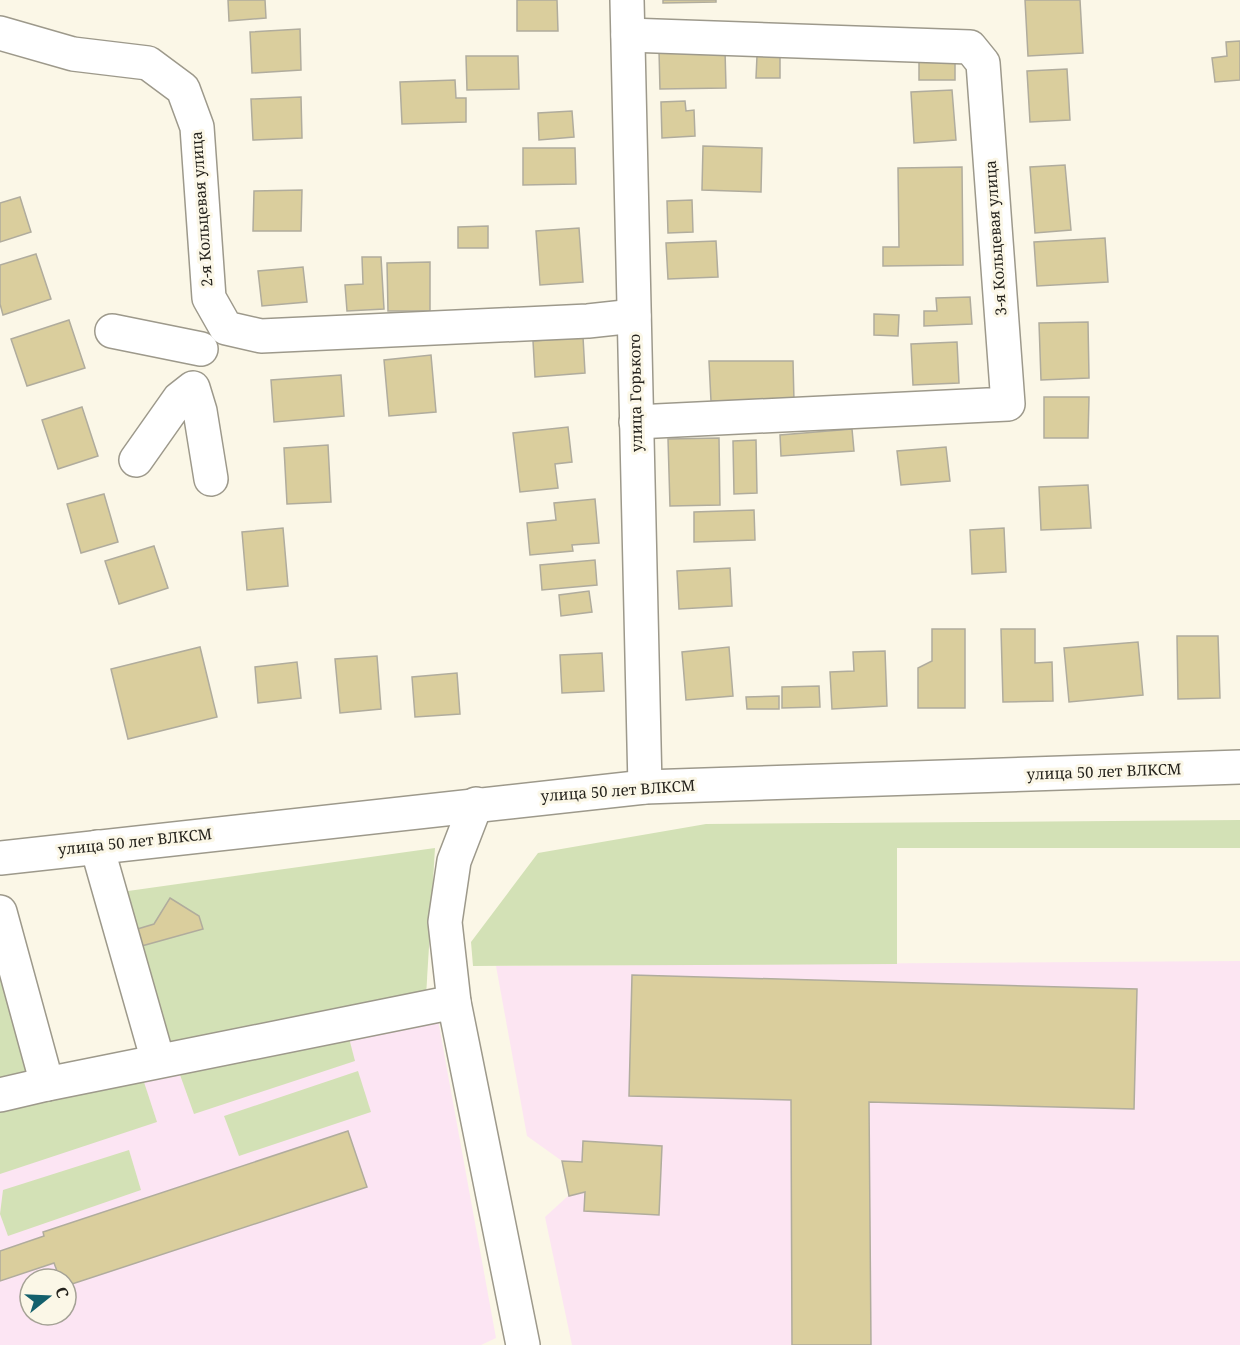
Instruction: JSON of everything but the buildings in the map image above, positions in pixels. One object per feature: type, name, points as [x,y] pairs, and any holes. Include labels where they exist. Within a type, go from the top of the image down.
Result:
[{"type":"street","name":"улица Горького","points":[[627,0],[645,787]]},
{"type":"street","name":"2-я Кольцевая улица","points":[[0,33],[73,54],[148,63],[183,89],[197,126],[209,298],[226,328]]},
{"type":"street","name":"3-я Кольцевая улица","points":[[628,34],[970,47],[983,63],[1008,404],[636,422]]},
{"type":"street","points":[[211,479],[201,411],[193,388],[201,349],[226,328],[261,336],[588,321],[634,316]]},
{"type":"street","points":[[112,331],[201,349]]},
{"type":"street","points":[[136,460],[179,399],[193,388]]},
{"type":"street","name":"улица 50 лет ВЛКСМ","points":[[0,858],[645,787],[1240,767]]},
{"type":"street","points":[[476,804],[454,861],[445,922],[454,1002],[523,1345]]},
{"type":"street","points":[[97,847],[158,1061]]},
{"type":"street","points":[[0,912],[47,1084]]},
{"type":"street","points":[[0,1095],[454,1002]]},
{"type":"shaded area","points":[[1240,961],[1240,1345],[572,1345],[545,1217],[569,1195],[562,1161],[527,1136],[496,966]]},
{"type":"shaded area","points":[[438,1020],[496,1338],[481,1345],[0,1345],[0,1109]]},
{"type":"green space","points":[[1240,820],[1240,848],[897,848],[897,964],[473,966],[471,942],[538,853],[706,824]]},
{"type":"green space","points":[[435,848],[426,996],[166,1051],[121,892]]},
{"type":"green space","points":[[0,974],[30,1078],[0,1085]]},
{"type":"green space","points":[[349,1038],[355,1061],[194,1114],[179,1072]]},
{"type":"green space","points":[[358,1071],[371,1112],[239,1156],[224,1116]]},
{"type":"green space","points":[[143,1079],[157,1122],[0,1174],[0,1112],[5,1107]]},
{"type":"green space","points":[[129,1150],[141,1190],[8,1236],[0,1214],[3,1190]]}]
